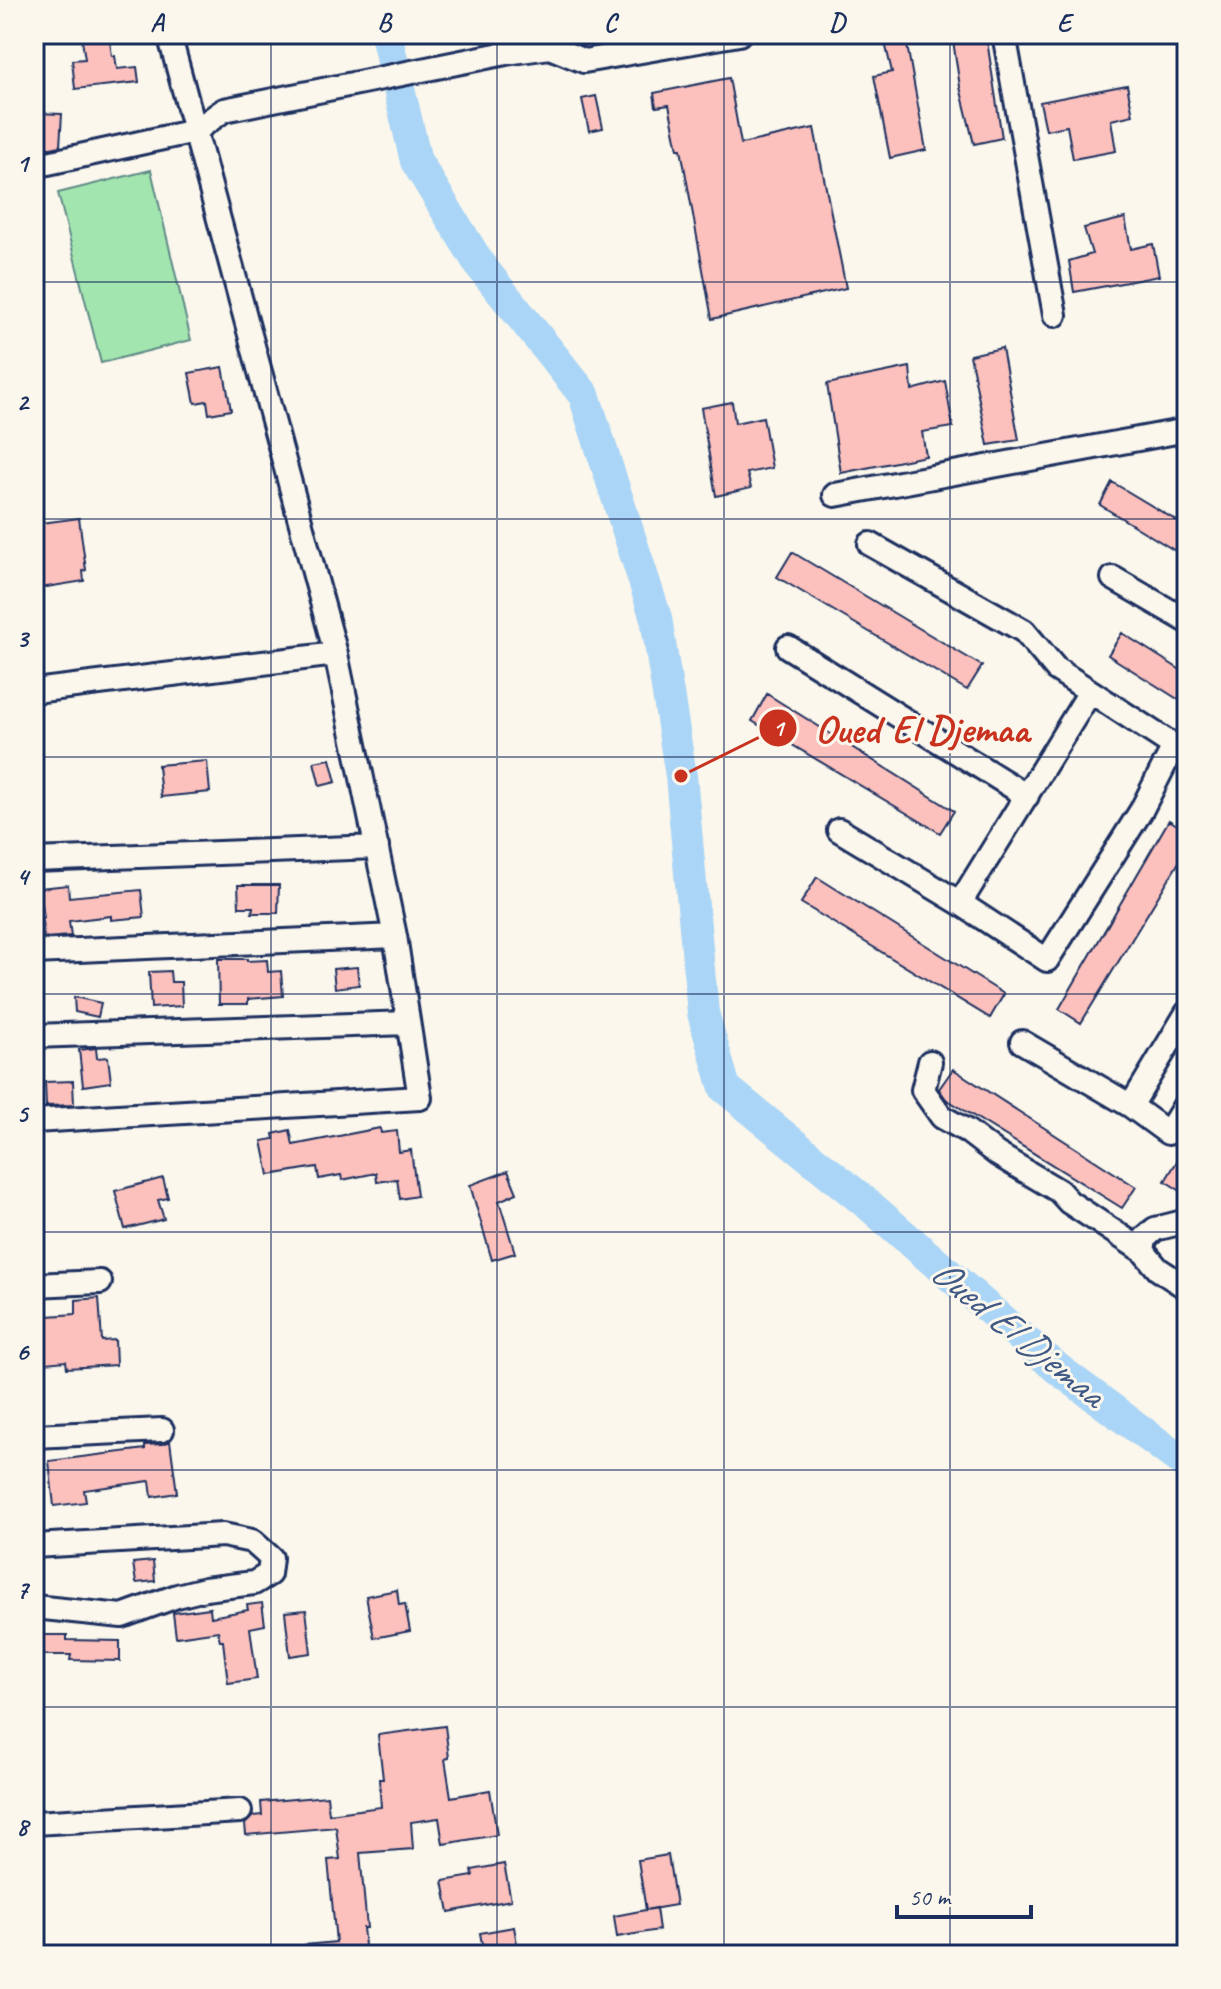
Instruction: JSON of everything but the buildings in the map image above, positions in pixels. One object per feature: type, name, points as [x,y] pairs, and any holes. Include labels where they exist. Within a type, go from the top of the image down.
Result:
[{"type":"street","points":[[34,1121],[420,1098],[395,936],[336,654],[169,34]]},
{"type":"street","points":[[34,166],[195,131],[224,110],[506,53],[550,47],[571,34]]},
{"type":"street","points":[[550,47],[584,61],[739,34]]},
{"type":"street","points":[[1004,34],[1055,315]]},
{"type":"street","points":[[835,495],[1187,430]]},
{"type":"street","points":[[839,830],[1047,960],[1181,749],[1056,669],[1024,631],[870,544]]},
{"type":"street","points":[[1113,578],[1187,621]]},
{"type":"street","points":[[788,647],[1027,796]]},
{"type":"street","points":[[34,691],[336,654]]},
{"type":"street","points":[[960,903],[1090,692]]},
{"type":"street","points":[[34,860],[377,847]]},
{"type":"street","points":[[34,952],[395,936]]},
{"type":"street","points":[[1131,1106],[1187,1013]]},
{"type":"street","points":[[34,1036],[408,1023]]},
{"type":"street","points":[[1022,1042],[1131,1106],[1168,1133],[1187,1102]]},
{"type":"street","points":[[930,1062],[923,1090],[942,1117],[1059,1191],[1069,1202],[1143,1251],[1158,1269],[1187,1288]]},
{"type":"street","points":[[1143,1251],[1145,1238],[1155,1229],[1187,1221]]},
{"type":"street","points":[[34,1285],[100,1282]]},
{"type":"street","points":[[34,1436],[162,1430]]},
{"type":"street","points":[[34,1546],[223,1535],[252,1541],[271,1558],[269,1574],[254,1583],[177,1596],[122,1616],[34,1607]]},
{"type":"street","points":[[34,1823],[240,1811]]},
{"type":"green space","points":[[151,170],[191,340],[101,363],[58,193]]},
{"type":"waterway","name":"Oued El Djemaa","points":[[386,34],[416,161],[480,265],[584,395],[656,618],[681,776],[703,1013],[725,1088],[870,1206],[1058,1369],[1187,1465]]},
{"type":"place","name":"Oued El Djemaa","points":[[681,776]]}]
